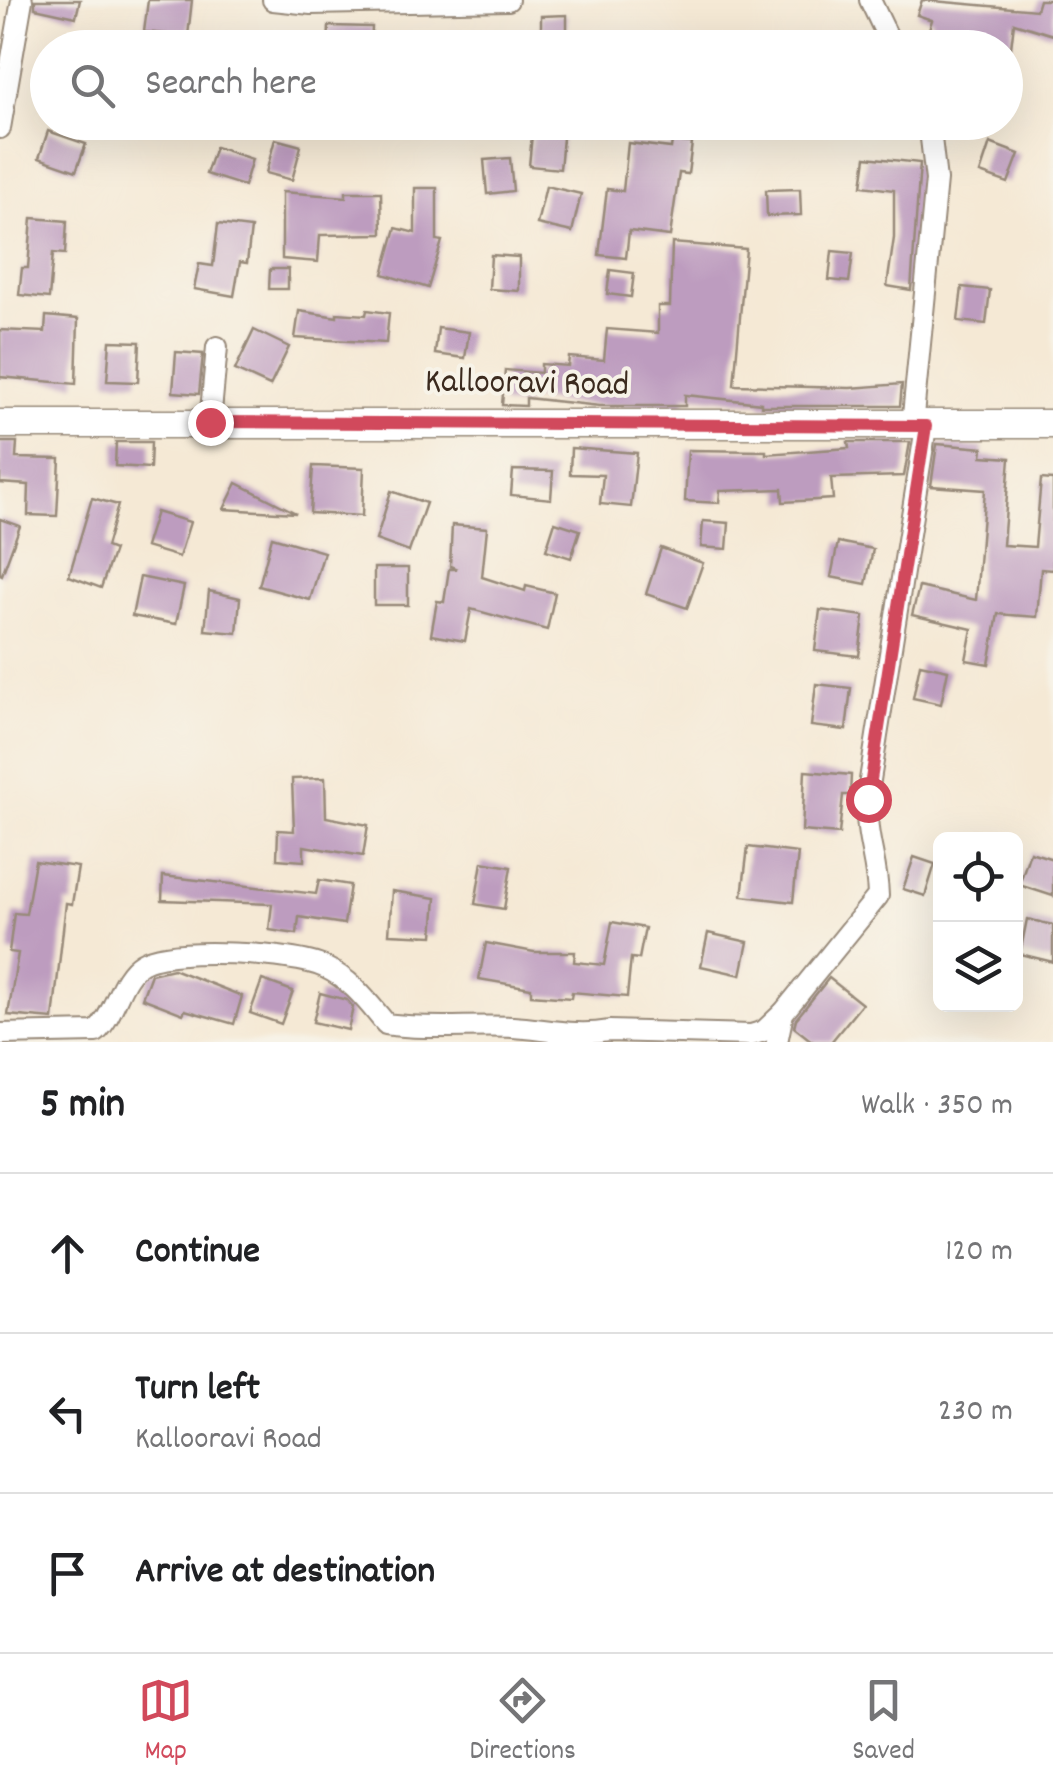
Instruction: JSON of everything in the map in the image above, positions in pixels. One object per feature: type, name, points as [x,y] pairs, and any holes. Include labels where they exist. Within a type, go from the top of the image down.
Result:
[{"type":"main road","name":"Kallooravi Road","points":[[0,424],[1053,424]]},
{"type":"street","points":[[0,128],[22,0]]},
{"type":"street","points":[[273,0],[311,4],[508,0]]},
{"type":"street","points":[[868,0],[884,30]]},
{"type":"street","points":[[0,1034],[96,1032],[105,1024],[134,969],[145,960],[182,955],[242,955],[320,964],[351,982],[386,1024],[407,1027],[514,1028],[586,1035],[609,1031],[751,1035],[764,1031],[783,1013],[878,896],[878,873],[865,834],[919,426],[936,180],[931,140]]},
{"type":"street","points":[[210,422],[217,347]]},
{"type":"street","points":[[778,1042],[783,1013]]},
{"type":"building","points":[[35,0],[80,0],[76,17],[35,8]]},
{"type":"building","points":[[148,0],[192,0],[189,30],[144,30]]},
{"type":"building","points":[[922,0],[1036,10],[1039,0],[1053,0],[1053,35],[1014,23],[1013,30],[929,30],[932,20],[917,15]]},
{"type":"building","points":[[567,15],[567,30],[541,30],[541,16]]},
{"type":"building","points":[[329,26],[372,27],[372,30],[329,30]]},
{"type":"building","points":[[45,140],[86,144],[76,171],[39,158]]},
{"type":"building","points":[[275,140],[301,146],[292,180],[266,173]]},
{"type":"building","points":[[531,140],[563,140],[560,169],[529,166]]},
{"type":"building","points":[[672,141],[692,143],[688,174],[679,173],[670,236],[629,231],[626,258],[599,255],[607,189],[623,191],[628,143],[671,148]]},
{"type":"building","points":[[990,143],[1019,154],[1008,183],[980,173]]},
{"type":"building","points":[[215,147],[252,159],[244,186],[206,174]]},
{"type":"building","points":[[866,157],[920,163],[911,290],[887,286],[894,238],[894,190],[862,186]]},
{"type":"building","points":[[510,158],[513,191],[487,194],[484,160]]},
{"type":"building","points":[[546,186],[581,194],[572,232],[537,224]]},
{"type":"building","points":[[415,188],[437,188],[437,240],[442,241],[428,288],[383,274],[396,228],[415,233]]},
{"type":"building","points":[[800,189],[801,215],[767,216],[766,190]]},
{"type":"building","points":[[282,192],[346,197],[346,192],[381,192],[382,234],[320,235],[318,262],[282,259]]},
{"type":"building","points":[[32,218],[67,221],[65,254],[53,253],[49,298],[19,295],[22,268],[28,268]]},
{"type":"building","points":[[218,224],[251,228],[247,263],[240,262],[234,296],[194,289],[199,264],[213,266]]},
{"type":"building","points":[[672,243],[746,249],[734,385],[850,388],[902,384],[900,406],[761,406],[685,395],[685,406],[600,406],[526,398],[526,406],[502,405],[505,370],[541,373],[541,364],[568,366],[569,357],[604,360],[607,329],[658,333],[658,306],[670,306]]},
{"type":"building","points":[[832,251],[853,253],[849,282],[829,280]]},
{"type":"building","points":[[491,255],[519,257],[519,291],[489,289]]},
{"type":"building","points":[[270,269],[288,269],[288,289],[269,289]]},
{"type":"building","points":[[610,270],[634,273],[631,297],[607,294]]},
{"type":"building","points":[[962,287],[990,290],[986,324],[958,321]]},
{"type":"building","points":[[367,310],[389,313],[386,343],[295,338],[299,311],[337,317],[337,313],[366,315]]},
{"type":"building","points":[[46,316],[78,319],[76,384],[0,377],[0,330],[45,332]]},
{"type":"building","points":[[438,328],[469,332],[465,358],[435,354]]},
{"type":"building","points":[[254,330],[289,347],[270,386],[235,370]]},
{"type":"building","points":[[110,341],[140,342],[138,382],[107,381]]},
{"type":"building","points":[[176,352],[203,354],[199,394],[173,392]]},
{"type":"building","points":[[0,442],[17,442],[16,458],[60,459],[57,516],[28,515],[29,485],[0,483]]},
{"type":"building","points":[[116,442],[151,442],[150,468],[115,466]]},
{"type":"building","points":[[848,442],[910,442],[904,476],[831,478],[833,499],[783,502],[782,489],[720,491],[719,503],[685,501],[688,450],[766,454],[849,448]]},
{"type":"building","points":[[937,444],[983,448],[982,456],[1010,458],[1003,545],[1035,547],[1041,479],[1053,480],[1053,570],[1041,569],[1037,617],[998,614],[989,664],[966,660],[972,629],[912,615],[919,587],[976,600],[985,490],[931,486]]},
{"type":"building","points":[[571,448],[637,453],[631,507],[600,504],[603,475],[570,474]]},
{"type":"building","points":[[313,466],[364,468],[362,516],[310,513]]},
{"type":"building","points":[[513,470],[553,471],[551,499],[511,495]]},
{"type":"building","points":[[237,483],[296,513],[224,509]]},
{"type":"building","points":[[391,491],[426,503],[409,552],[376,540]]},
{"type":"building","points":[[92,498],[118,505],[106,547],[114,550],[101,588],[69,576]]},
{"type":"building","points":[[156,512],[190,522],[179,557],[145,547]]},
{"type":"building","points":[[0,519],[20,526],[2,575],[0,574]]},
{"type":"building","points":[[703,521],[729,523],[727,549],[701,547]]},
{"type":"building","points":[[555,522],[580,530],[571,558],[546,550]]},
{"type":"building","points":[[452,525],[487,528],[482,577],[525,591],[526,586],[555,593],[547,630],[471,609],[465,641],[431,635],[437,601],[444,602],[449,569],[457,569],[450,566]]},
{"type":"building","points":[[272,537],[324,552],[310,600],[259,586]]},
{"type":"building","points":[[838,542],[873,549],[866,584],[831,577]]},
{"type":"building","points":[[661,548],[703,563],[687,608],[646,594]]},
{"type":"building","points":[[374,568],[408,568],[408,605],[374,605]]},
{"type":"building","points":[[140,577],[184,586],[176,624],[132,616]]},
{"type":"building","points":[[209,591],[240,598],[237,633],[205,630]]},
{"type":"building","points":[[820,610],[864,616],[859,656],[815,651]]},
{"type":"building","points":[[920,664],[948,670],[941,704],[913,698]]},
{"type":"building","points":[[816,684],[851,688],[846,730],[811,726]]},
{"type":"building","points":[[805,771],[851,775],[850,795],[843,795],[839,834],[802,831]]},
{"type":"building","points":[[325,778],[326,817],[368,825],[363,856],[304,846],[304,861],[277,859],[278,830],[294,831],[292,779]]},
{"type":"building","points":[[748,847],[798,853],[793,902],[742,896]]},
{"type":"building","points":[[1030,852],[1053,859],[1053,896],[1023,886]]},
{"type":"building","points":[[914,857],[933,863],[925,896],[903,889]]},
{"type":"building","points":[[35,861],[78,867],[72,904],[66,903],[53,1019],[8,1015],[18,953],[9,952],[14,913],[26,914]]},
{"type":"building","points":[[482,862],[511,867],[504,909],[475,904]]},
{"type":"building","points":[[163,876],[316,894],[319,880],[350,885],[344,924],[299,917],[297,934],[269,930],[272,904],[162,900]]},
{"type":"building","points":[[392,891],[436,898],[433,936],[389,934]]},
{"type":"building","points":[[1027,919],[1053,925],[1053,962],[1023,955]]},
{"type":"building","points":[[612,922],[645,928],[639,959],[631,958],[627,997],[572,992],[571,998],[531,995],[531,988],[479,979],[486,943],[534,952],[575,952],[574,962],[604,965]]},
{"type":"building","points":[[708,933],[748,942],[741,975],[701,966]]},
{"type":"building","points":[[173,969],[242,996],[234,1024],[185,1010],[183,1014],[142,998],[151,974]]},
{"type":"building","points":[[829,978],[862,1004],[831,1042],[813,1042],[794,1027],[796,1019]]},
{"type":"building","points":[[262,980],[293,991],[281,1024],[250,1013]]},
{"type":"building","points":[[320,993],[347,1000],[353,1007],[348,1030],[313,1022]]},
{"type":"route","points":[[210,422],[926,426],[868,799]]}]
